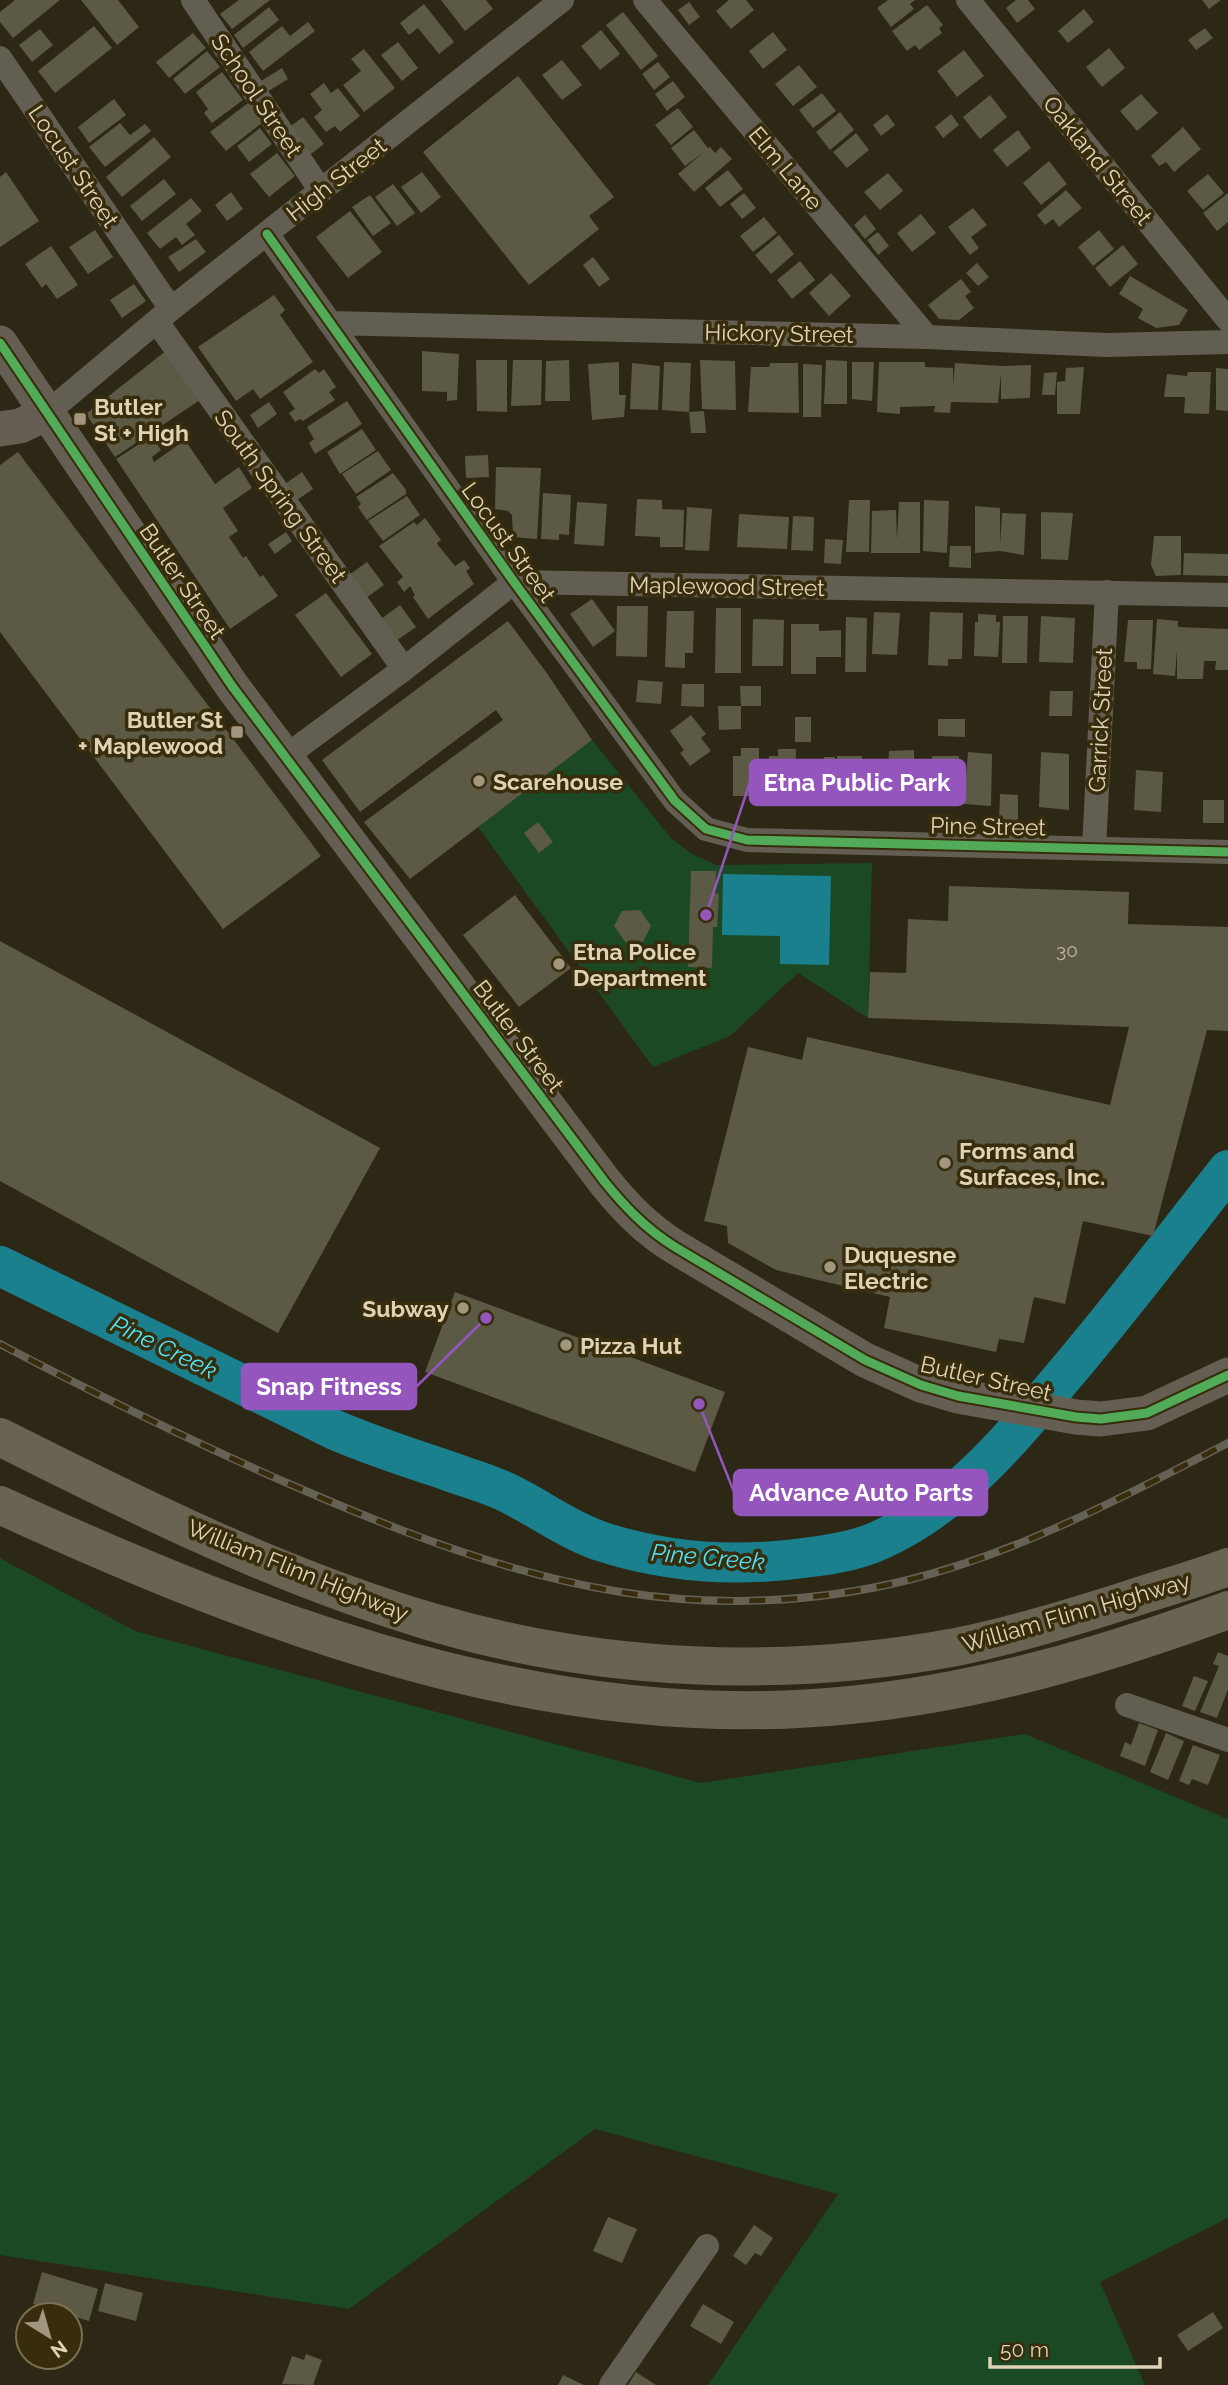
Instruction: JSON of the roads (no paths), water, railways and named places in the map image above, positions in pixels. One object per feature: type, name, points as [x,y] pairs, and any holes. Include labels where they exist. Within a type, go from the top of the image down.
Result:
[{"type":"highway","name":"William Flinn Highway","points":[[0,1437],[170,1519],[358,1598],[487,1636],[606,1657],[683,1664],[771,1666],[829,1663],[918,1653],[1065,1620],[1224,1567]]},
{"type":"highway","name":"William Flinn Highway","points":[[0,1504],[221,1600],[375,1652],[506,1685],[601,1702],[652,1706],[797,1709],[848,1706],[938,1693],[1070,1663],[1122,1648],[1228,1610]]},
{"type":"street","name":"School Street","points":[[193,0],[321,191]]},
{"type":"street","name":"High Street","points":[[47,413],[164,316],[562,0]]},
{"type":"street","name":"Elm Lane","points":[[645,0],[927,337]]},
{"type":"street","name":"Oakland Street","points":[[968,0],[1228,320]]},
{"type":"street","name":"Locust Street","points":[[0,58],[164,316]]},
{"type":"street","name":"Locust Street","points":[[267,234],[514,582],[675,801],[706,829],[747,840]]},
{"type":"street","name":"South Spring Street","points":[[164,316],[404,669]]},
{"type":"street","name":"Hickory Street","points":[[330,323],[927,337],[1106,345],[1228,342]]},
{"type":"street","name":"Butler Street","points":[[0,343],[189,624],[285,757],[604,1181],[637,1218],[675,1247],[865,1360],[921,1385],[989,1403],[1101,1419],[1146,1413],[1228,1375]]},
{"type":"street","points":[[0,429],[26,425],[47,413]]},
{"type":"street","points":[[285,757],[404,669],[514,582]]},
{"type":"street","name":"Maplewood Street","points":[[514,582],[1228,595]]},
{"type":"street","name":"Garrick Street","points":[[1094,848],[1107,592]]},
{"type":"street","name":"Pine Street","points":[[747,840],[1228,852]]},
{"type":"street","points":[[1127,1705],[1228,1740]]},
{"type":"street","points":[[611,2385],[707,2246]]},
{"type":"water","points":[[723,874],[831,876],[829,965],[780,964],[780,936],[722,935]]},
{"type":"waterway","name":"Pine Creek","points":[[0,1266],[335,1430],[499,1489],[592,1538],[631,1550],[682,1559],[760,1562],[837,1553],[872,1543],[907,1526],[957,1490],[980,1470],[1041,1402],[1228,1170]]},
{"type":"railway","points":[[0,1344],[230,1457],[346,1508],[423,1538],[501,1564],[581,1585],[693,1600],[765,1600],[837,1594],[908,1580],[950,1568],[1072,1521],[1228,1443]]},
{"type":"place","name":"Butler St + High","points":[[80,419]]},
{"type":"place","name":"Butler St + Maplewood","points":[[237,732]]},
{"type":"place","name":"Scarehouse","points":[[479,781]]},
{"type":"place","name":"Etna Public Park","points":[[706,915]]},
{"type":"place","name":"Etna Police Department","points":[[559,964]]},
{"type":"place","name":"Forms and Surfaces, Inc.","points":[[945,1163]]},
{"type":"place","name":"Duquesne Electric","points":[[830,1267]]},
{"type":"place","name":"Subway","points":[[463,1308]]},
{"type":"place","name":"Snap Fitness","points":[[486,1318]]},
{"type":"place","name":"Pizza Hut","points":[[566,1345]]},
{"type":"place","name":"Advance Auto Parts","points":[[699,1404]]}]
